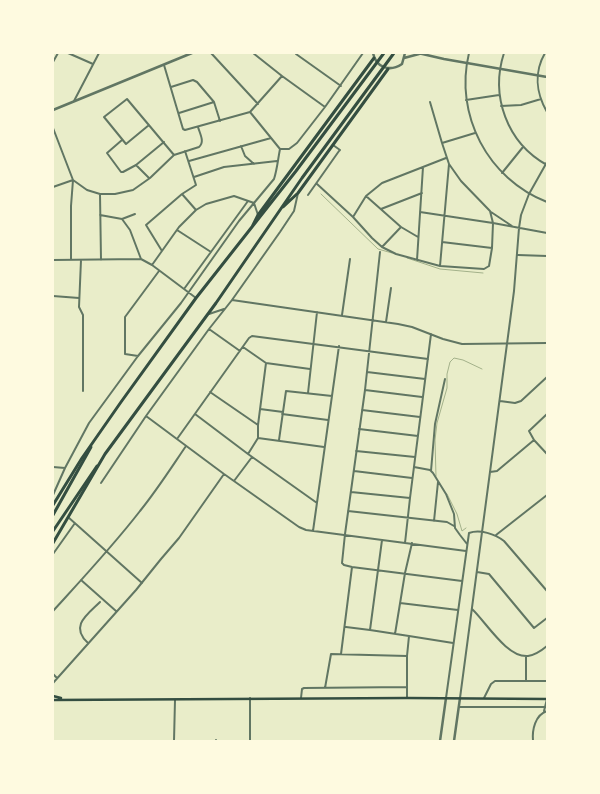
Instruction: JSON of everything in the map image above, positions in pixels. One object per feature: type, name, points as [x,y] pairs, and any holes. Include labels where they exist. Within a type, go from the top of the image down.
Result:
[{"type":"main road","points":[[53,515],[92,446],[121,402],[196,298],[250,231],[384,53]]},
{"type":"main road","points":[[54,530],[105,454],[208,314],[302,178],[394,53]]},
{"type":"main road","points":[[250,231],[258,215],[373,55]]},
{"type":"main road","points":[[280,210],[298,193],[388,69]]},
{"type":"main road","points":[[53,505],[82,458],[92,446]]},
{"type":"main road","points":[[53,544],[105,454]]},
{"type":"main road","points":[[53,696],[64,699]]},
{"type":"main road","points":[[53,700],[175,700],[250,698],[547,699]]},
{"type":"street","points":[[53,62],[58,53]]},
{"type":"street","points":[[68,53],[93,64]]},
{"type":"street","points":[[74,101],[99,53]]},
{"type":"street","points":[[53,110],[192,53]]},
{"type":"street","points":[[211,53],[258,104]]},
{"type":"street","points":[[253,53],[282,76],[326,107]]},
{"type":"street","points":[[250,112],[280,149],[289,149],[298,143],[326,107],[363,53]]},
{"type":"street","points":[[368,53],[373,55],[376,62],[388,69],[402,64],[404,53]]},
{"type":"street","points":[[404,58],[418,53],[547,77]]},
{"type":"street","points":[[468,53],[465,82],[466,100],[475,133],[486,154],[502,173],[529,194],[547,202]]},
{"type":"street","points":[[504,53],[500,69],[499,95],[501,106],[510,128],[524,147],[546,165]]},
{"type":"street","points":[[545,53],[537,75],[541,99],[547,112]]},
{"type":"street","points":[[296,54],[341,86]]},
{"type":"street","points":[[164,65],[183,129],[185,130],[250,112],[282,76]]},
{"type":"street","points":[[170,87],[193,80],[197,82],[214,102],[220,121]]},
{"type":"street","points":[[466,100],[499,95]]},
{"type":"street","points":[[149,125],[126,144],[104,117],[127,99],[164,142],[174,155]]},
{"type":"street","points":[[501,106],[517,106],[541,99]]},
{"type":"street","points":[[179,113],[214,102]]},
{"type":"street","points":[[430,102],[446,158],[461,181],[490,211],[513,227]]},
{"type":"street","points":[[73,180],[87,190],[100,194],[123,193],[133,190],[150,178],[174,155],[202,145],[198,127]]},
{"type":"street","points":[[53,128],[73,180],[71,260]]},
{"type":"street","points":[[442,143],[475,133]]},
{"type":"street","points":[[189,161],[270,138]]},
{"type":"street","points":[[122,140],[107,153],[122,172],[136,165],[164,142]]},
{"type":"street","points":[[308,195],[340,150],[333,145]]},
{"type":"street","points":[[241,146],[245,156],[254,164]]},
{"type":"street","points":[[502,173],[524,147]]},
{"type":"street","points":[[53,495],[54,489],[89,423],[138,356],[181,303],[239,221],[274,179],[280,149]]},
{"type":"street","points":[[162,251],[146,225],[182,194],[196,185],[185,152]]},
{"type":"street","points":[[353,217],[366,196],[382,183],[446,158]]},
{"type":"street","points":[[194,177],[224,167],[277,161]]},
{"type":"street","points":[[454,741],[508,344],[518,255],[519,228],[523,210],[529,194],[547,162]]},
{"type":"street","points":[[440,266],[450,164]]},
{"type":"street","points":[[136,165],[150,178]]},
{"type":"street","points":[[417,260],[423,167]]},
{"type":"street","points":[[53,187],[73,180]]},
{"type":"street","points":[[317,184],[353,217],[382,247],[396,254],[440,266],[486,268],[490,264],[493,222],[490,211]]},
{"type":"street","points":[[101,483],[146,416],[209,329],[232,300],[294,211],[298,193]]},
{"type":"street","points":[[381,209],[422,193]]},
{"type":"street","points":[[100,194],[101,260]]},
{"type":"street","points":[[182,194],[196,210]]},
{"type":"street","points":[[152,265],[177,230],[196,210],[206,204],[234,196],[254,203],[258,215]]},
{"type":"street","points":[[366,196],[401,227],[419,237]]},
{"type":"street","points":[[184,289],[249,201]]},
{"type":"street","points":[[420,212],[493,222],[547,233]]},
{"type":"street","points":[[100,215],[122,219],[135,214]]},
{"type":"street","points":[[122,219],[130,230],[141,259]]},
{"type":"street","points":[[382,247],[401,227]]},
{"type":"street","points":[[177,230],[211,252]]},
{"type":"street","points":[[442,242],[492,248]]},
{"type":"street","points":[[380,252],[374,320],[342,563],[352,567],[462,581]]},
{"type":"street","points":[[518,255],[547,256]]},
{"type":"street","points":[[53,260],[141,259],[152,265],[196,298]]},
{"type":"street","points":[[342,315],[350,259]]},
{"type":"street","points":[[81,260],[79,308],[83,315],[83,390]]},
{"type":"street","points":[[138,356],[125,354],[125,317],[159,271]]},
{"type":"street","points":[[386,322],[391,288]]},
{"type":"street","points":[[53,296],[79,298]]},
{"type":"street","points":[[232,300],[386,322],[412,328],[462,344],[547,343]]},
{"type":"street","points":[[208,314],[224,309]]},
{"type":"street","points":[[308,393],[317,312]]},
{"type":"street","points":[[209,329],[240,351]]},
{"type":"street","points":[[405,543],[431,334]]},
{"type":"street","points":[[177,439],[195,412],[252,336],[339,346],[428,359]]},
{"type":"street","points":[[313,530],[339,346]]},
{"type":"street","points":[[243,347],[266,363],[310,369]]},
{"type":"street","points":[[248,454],[258,438],[258,425],[266,363]]},
{"type":"street","points":[[367,372],[425,379]]},
{"type":"street","points":[[500,401],[517,403],[547,377]]},
{"type":"street","points":[[445,379],[435,424],[432,472],[446,494],[454,514],[454,526]]},
{"type":"street","points":[[365,390],[422,397]]},
{"type":"street","points":[[279,440],[286,391],[332,396]]},
{"type":"street","points":[[210,392],[258,425]]},
{"type":"street","points":[[260,409],[328,420]]},
{"type":"street","points":[[362,410],[420,417]]},
{"type":"street","points":[[195,414],[317,503]]},
{"type":"street","points":[[547,414],[529,431],[534,440],[547,453]]},
{"type":"street","points":[[146,416],[299,527],[466,551]]},
{"type":"street","points":[[359,429],[418,436]]},
{"type":"street","points":[[258,438],[324,447]]},
{"type":"street","points":[[490,472],[497,471],[534,440]]},
{"type":"street","points":[[53,610],[107,552],[155,492],[186,446]]},
{"type":"street","points":[[356,451],[415,457]]},
{"type":"street","points":[[234,481],[252,457]]},
{"type":"street","points":[[53,467],[65,468]]},
{"type":"street","points":[[414,467],[432,472]]},
{"type":"street","points":[[354,471],[412,478]]},
{"type":"street","points":[[54,680],[142,583],[179,538],[224,474]]},
{"type":"street","points":[[434,521],[438,482]]},
{"type":"street","points":[[351,492],[410,498]]},
{"type":"street","points":[[496,535],[547,495]]},
{"type":"street","points":[[348,511],[408,519],[447,522],[454,526],[467,544]]},
{"type":"street","points":[[68,517],[142,583]]},
{"type":"street","points":[[53,554],[75,523]]},
{"type":"street","points":[[440,741],[468,534],[472,532],[482,532],[496,535],[504,541],[547,591]]},
{"type":"street","points":[[370,630],[382,540]]},
{"type":"street","points":[[395,634],[405,573],[412,544]]},
{"type":"street","points":[[341,654],[346,627],[352,567]]},
{"type":"street","points":[[477,572],[489,574],[534,628],[547,618]]},
{"type":"street","points":[[81,580],[116,612]]},
{"type":"street","points":[[88,643],[81,635],[79,628],[83,620],[100,602]]},
{"type":"street","points":[[400,603],[458,610]]},
{"type":"street","points":[[472,609],[510,650],[518,655],[526,656],[538,653],[547,646]]},
{"type":"street","points":[[346,627],[454,643]]},
{"type":"street","points":[[407,698],[407,656],[409,636]]},
{"type":"street","points":[[325,688],[330,656],[332,654],[407,656]]},
{"type":"street","points":[[526,656],[526,680]]},
{"type":"street","points":[[53,674],[54,680]]},
{"type":"street","points":[[484,698],[494,681],[547,681]]},
{"type":"street","points":[[301,698],[303,688],[407,687]]},
{"type":"street","points":[[250,698],[250,741]]},
{"type":"street","points":[[533,741],[533,729],[539,716],[546,711],[547,699]]},
{"type":"street","points":[[174,741],[175,700]]},
{"type":"street","points":[[459,707],[546,707]]},
{"type":"waterway","points":[[321,194],[378,249],[392,253]]},
{"type":"waterway","points":[[407,258],[440,269],[483,273]]},
{"type":"waterway","points":[[436,476],[435,440],[437,423],[447,388],[447,374],[450,362],[454,358],[463,360],[482,369]]},
{"type":"waterway","points":[[447,494],[457,514],[462,531],[466,528]]}]
